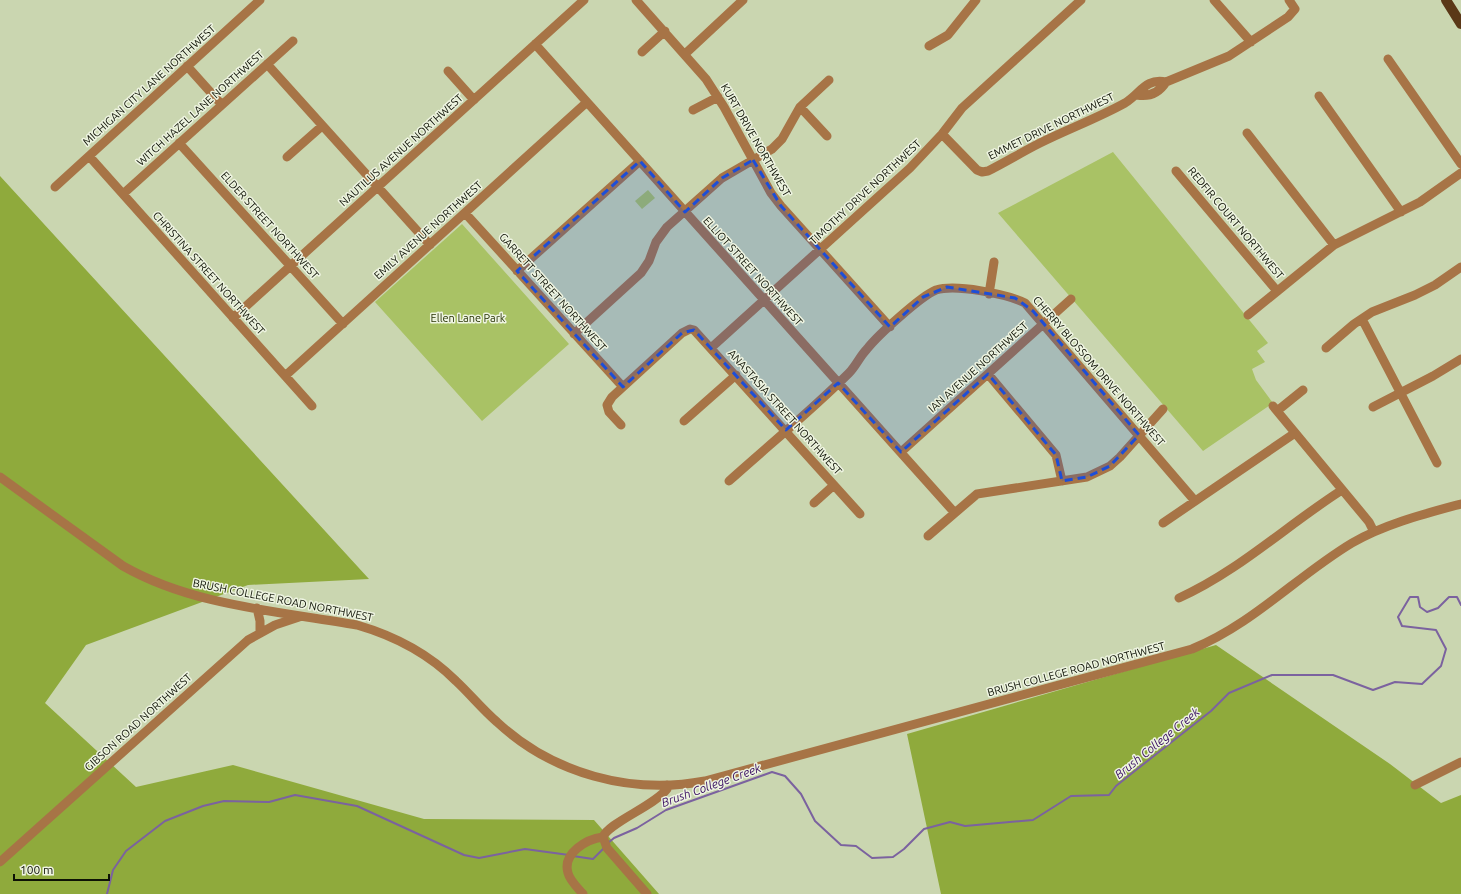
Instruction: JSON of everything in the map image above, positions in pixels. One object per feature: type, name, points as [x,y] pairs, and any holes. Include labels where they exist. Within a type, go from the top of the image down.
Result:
[{"type":"main road","points":[[1446,0],[1461,24]]},
{"type":"street","name":"MICHIGAN CITY LANE NORTHWEST","points":[[55,187],[260,0]]},
{"type":"street","name":"NAUTILUS AVENUE NORTHWEST","points":[[233,318],[584,0]]},
{"type":"street","name":"KURT DRIVE NORTHWEST","points":[[636,0],[706,79],[718,97],[752,160],[776,200],[890,327]]},
{"type":"street","points":[[685,54],[743,0]]},
{"type":"street","points":[[929,46],[948,35],[976,0]]},
{"type":"street","name":"TIMOTHY DRIVE NORTHWEST","points":[[712,347],[910,168],[942,134],[950,122],[968,103],[1081,0]]},
{"type":"street","points":[[1214,0],[1251,42]]},
{"type":"street","name":"EMMET DRIVE NORTHWEST","points":[[942,134],[977,170],[982,172],[1004,163],[1137,95],[1148,83],[1157,80],[1166,82],[1212,64],[1251,42],[1288,17],[1295,9],[1288,0]]},
{"type":"street","points":[[642,52],[665,31]]},
{"type":"street","name":"WITCH HAZEL LANE NORTHWEST","points":[[123,194],[293,41]]},
{"type":"street","name":"ELLIOT STREET NORTHWEST","points":[[535,44],[954,512]]},
{"type":"street","points":[[1388,59],[1461,164]]},
{"type":"street","points":[[267,64],[430,245]]},
{"type":"street","points":[[187,66],[222,104]]},
{"type":"street","points":[[448,71],[474,100]]},
{"type":"street","points":[[574,334],[641,273],[649,261],[660,235],[722,178],[772,149],[782,138],[800,107],[829,80]]},
{"type":"street","points":[[1319,96],[1401,212]]},
{"type":"street","points":[[693,110],[718,97]]},
{"type":"street","name":"EMILY AVENUE NORTHWEST","points":[[285,376],[587,102]]},
{"type":"street","points":[[800,107],[827,136]]},
{"type":"street","points":[[287,158],[322,126]]},
{"type":"street","points":[[1247,133],[1334,245]]},
{"type":"street","name":"ELDER STREET NORTHWEST","points":[[179,143],[343,324]]},
{"type":"street","name":"CHRISTINA STREET NORTHWEST","points":[[89,156],[312,406]]},
{"type":"street","points":[[517,271],[640,162]]},
{"type":"street","name":"REDFIR COURT NORTHWEST","points":[[1176,171],[1277,291]]},
{"type":"street","points":[[1248,315],[1334,245],[1367,227],[1420,202],[1461,172]]},
{"type":"street","name":"GARRETT STREET NORTHWEST","points":[[465,213],[623,387]]},
{"type":"street","points":[[989,294],[994,262]]},
{"type":"street","points":[[1326,348],[1362,319],[1384,306],[1401,301],[1435,285],[1461,267]]},
{"type":"street","name":"CHERRY BLOSSOM DRIVE NORTHWEST","points":[[729,481],[850,373],[868,347],[923,297],[947,287],[962,288],[1015,298],[1025,303],[1195,502]]},
{"type":"street","name":"IAN AVENUE NORTHWEST","points":[[901,452],[1071,299]]},
{"type":"street","points":[[1362,319],[1437,463]]},
{"type":"street","name":"ANASTASIA STREET NORTHWEST","points":[[623,387],[682,333],[690,329],[698,332],[860,514]]},
{"type":"street","points":[[1373,407],[1461,359]]},
{"type":"street","points":[[988,374],[1056,455],[1062,481]]},
{"type":"street","points":[[684,421],[736,375]]},
{"type":"street","points":[[621,425],[609,412],[607,405],[612,397],[623,387]]},
{"type":"street","points":[[1303,390],[1275,408],[1369,522],[1374,532]]},
{"type":"street","points":[[928,536],[954,512],[977,494],[1087,477],[1110,466],[1163,409]]},
{"type":"street","points":[[1163,523],[1295,433]]},
{"type":"street","name":"BRUSH COLLEGE ROAD NORTHWEST","points":[[0,477],[123,566],[143,577],[187,594],[257,608],[357,625],[378,631],[418,650],[437,664],[496,722],[534,750],[555,762],[601,778],[630,784],[667,786],[695,783],[715,778],[1192,648],[1230,630],[1250,618],[1341,551],[1374,532],[1461,504]]},
{"type":"street","points":[[814,503],[834,485]]},
{"type":"street","points":[[1179,598],[1226,573],[1314,508],[1342,490]]},
{"type":"street","points":[[257,608],[260,622],[260,633]]},
{"type":"street","name":"GIBSON ROAD NORTHWEST","points":[[0,862],[232,654],[260,633],[289,619],[302,616]]},
{"type":"street","points":[[1415,785],[1461,762]]},
{"type":"street","points":[[647,894],[607,848],[603,838],[606,831],[661,796],[667,789],[667,786]]},
{"type":"street","points":[[582,894],[568,874],[567,865],[572,855],[582,844],[595,838],[603,838]]},
{"type":"highlighted area","points":[[753,160],[781,206],[890,327],[923,297],[947,287],[1015,298],[1033,311],[1139,435],[1110,466],[1087,477],[1062,481],[1056,455],[988,374],[901,452],[838,383],[786,430],[694,330],[682,333],[623,387],[517,271],[640,161],[685,212],[722,178]]},
{"type":"green space","points":[[1113,152],[1268,343],[1257,351],[1265,362],[1252,369],[1256,380],[1273,403],[1203,451],[998,213]]},
{"type":"green space","points":[[0,176],[369,579],[248,585],[86,645],[45,703],[136,787],[233,765],[424,819],[594,820],[659,894],[0,894]]},
{"type":"green space","points":[[648,190],[655,198],[642,209],[635,201]]},
{"type":"green space","name":"Ellen Lane Park","points":[[462,224],[569,344],[482,421],[375,302]]},
{"type":"green space","points":[[1216,645],[1390,764],[1441,803],[1461,795],[1461,894],[941,894],[907,734]]},
{"type":"waterway","name":"Brush College Creek","points":[[608,843],[614,838],[637,828],[666,810],[772,772],[785,776],[801,794],[815,821],[841,845],[856,846],[872,858],[893,857],[904,849],[924,829],[950,822],[965,826],[1033,820],[1071,796],[1109,795],[1116,786],[1211,711],[1229,693],[1272,675],[1333,675],[1373,690],[1395,682],[1422,684],[1441,666],[1446,649],[1436,630],[1402,626],[1398,617],[1410,597],[1418,597],[1420,607],[1427,612],[1438,608],[1449,597],[1457,597],[1461,605]]},
{"type":"waterway","name":"Brush College Creek","points":[[107,894],[113,870],[126,851],[165,821],[203,806],[224,801],[269,802],[295,795],[357,806],[464,855],[479,858],[525,849],[569,855]]},
{"type":"waterway","name":"Brush College Creek","points":[[573,856],[593,859],[604,848]]}]
